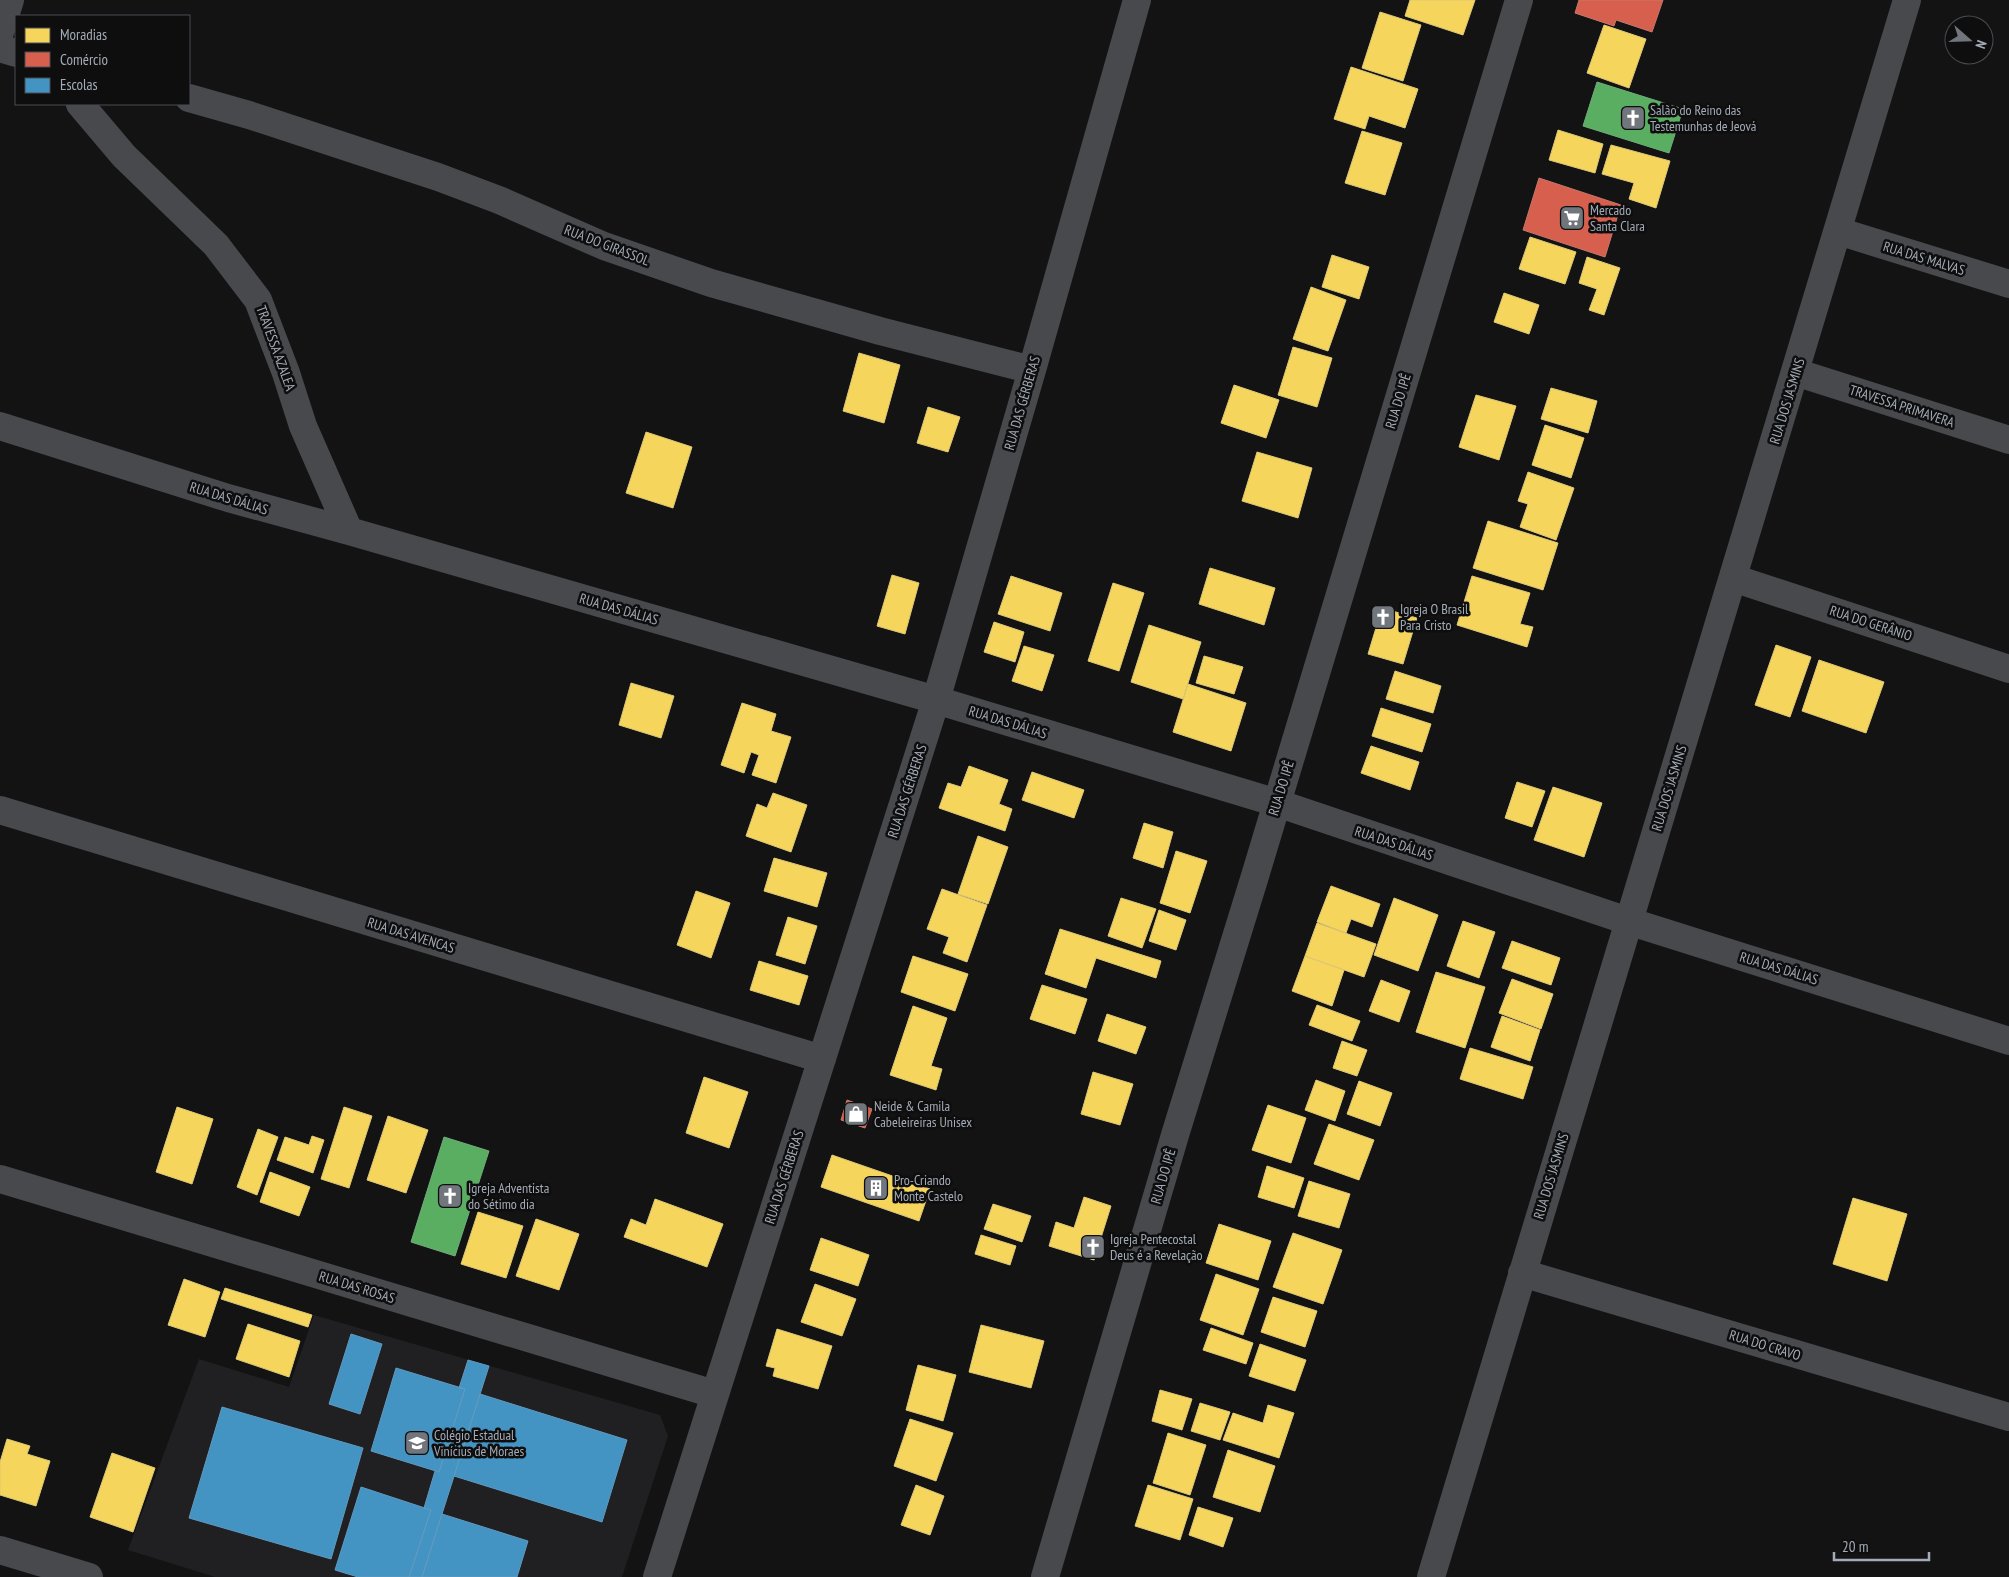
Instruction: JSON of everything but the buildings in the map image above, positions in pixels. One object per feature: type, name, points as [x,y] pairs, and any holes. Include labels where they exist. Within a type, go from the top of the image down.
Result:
[{"type":"street","points":[[0,32],[10,0]]},
{"type":"street","name":"RUA DO IPÊ","points":[[1045,1577],[1175,1135],[1277,804],[1519,0]]},
{"type":"street","name":"RUA DOS JASMINS","points":[[1431,1577],[1907,0]]},
{"type":"street","name":"RUA DAS GÉRBERAS","points":[[657,1577],[936,700],[1032,370],[1131,1]]},
{"type":"street","points":[[0,48],[15,53]]},
{"type":"street","name":"RUA DO GIRASSOL","points":[[190,98],[249,115],[438,177],[499,200],[604,246],[711,283],[880,331],[1032,370]]},
{"type":"street","name":"TRAVESSA AZALEA","points":[[81,105],[124,156],[216,245],[258,300],[286,373],[303,426],[349,531]]},
{"type":"street","name":"RUA DAS MALVAS","points":[[1838,231],[2009,284]]},
{"type":"street","name":"TRAVESSA PRIMAVERA","points":[[1795,372],[2009,440]]},
{"type":"street","name":"RUA DAS DÁLIAS","points":[[0,426],[237,501],[349,531],[936,700],[1277,804],[1628,921],[2009,1040]]},
{"type":"street","name":"RUA DO GERÂNIO","points":[[1733,578],[2009,669]]},
{"type":"street","name":"RUA DAS AVENCAS","points":[[0,810],[822,1059]]},
{"type":"street","name":"RUA DAS ROSAS","points":[[0,1180],[714,1394]]},
{"type":"street","name":"RUA DO CRAVO","points":[[1522,1272],[2009,1418]]},
{"type":"street","points":[[0,1550],[89,1577]]},
{"type":"shaded area","name":"Colégio Estadual Vinícius de Moraes","points":[[314,1315],[660,1415],[668,1436],[622,1577],[215,1577],[128,1550],[199,1359],[289,1387]]},
{"type":"place","name":"Salão do Reino das Testemunhas de Jeová","points":[[1633,118]]},
{"type":"place","name":"Mercado Santa Clara","points":[[1572,218]]},
{"type":"place","name":"Igreja O Brasil Para Cristo","points":[[1383,617]]},
{"type":"place","name":"Neide & Camila Cabeleireiras Unisex","points":[[856,1114]]},
{"type":"place","name":"Pro-Criando Monte Castelo","points":[[876,1188]]},
{"type":"place","name":"Igreja Adventista do Sétimo dia","points":[[450,1196]]},
{"type":"place","name":"Igreja Pentecostal Deus é a Revelação","points":[[1093,1247]]},
{"type":"place","name":"Colégio Estadual Vinícius de Moraes","points":[[417,1443]]}]
